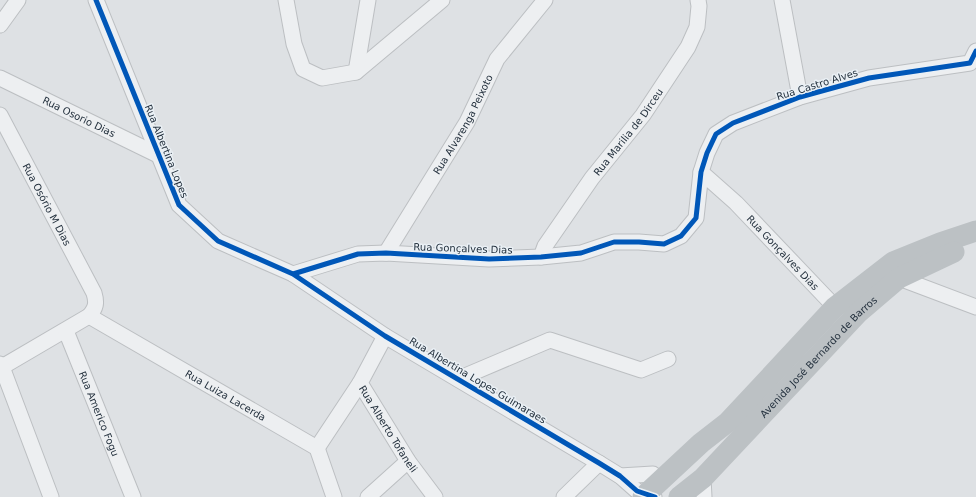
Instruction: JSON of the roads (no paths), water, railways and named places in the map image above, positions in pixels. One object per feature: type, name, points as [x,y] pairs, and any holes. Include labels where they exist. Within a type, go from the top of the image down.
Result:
[{"type":"main road","name":"Avenida José Bernardo de Barros","points":[[648,496],[701,443],[728,422],[835,307],[893,262],[940,243],[976,231]]},
{"type":"main road","name":"Avenida José Bernardo de Barros","points":[[681,496],[703,487],[729,450],[858,313],[899,278],[946,255],[976,244]]},
{"type":"street","points":[[0,25],[18,0]]},
{"type":"street","name":"Rua Albertina Lopes","points":[[96,0],[179,205],[218,240],[293,274]]},
{"type":"street","points":[[286,0],[294,44],[303,69],[322,78],[356,72],[442,0]]},
{"type":"street","points":[[356,72],[368,0]]},
{"type":"street","name":"Rua Alvarenga Peixoto","points":[[386,253],[467,122],[497,59],[545,0]]},
{"type":"street","name":"Rua Marilia de Dirceu","points":[[541,257],[545,246],[592,178],[643,115],[688,47],[697,27],[699,6],[698,0]]},
{"type":"street","points":[[782,0],[800,97]]},
{"type":"street","name":"Rua Castro Alves","points":[[701,172],[706,153],[716,134],[733,123],[800,97],[869,78],[973,57]]},
{"type":"street","name":"Rua Osorio Dias","points":[[0,78],[158,155]]},
{"type":"street","name":"Rua Osório M Dias","points":[[0,116],[94,293],[97,301],[95,309],[89,316]]},
{"type":"street","name":"Rua Gonçalves Dias","points":[[293,274],[358,254],[386,253],[489,259],[541,257],[581,253],[614,242],[664,244],[681,236],[696,218],[701,172]]},
{"type":"street","name":"Rua Gonçalves Dias","points":[[701,172],[736,203],[835,307]]},
{"type":"street","name":"Rua Albertina Lopes Guimaraes","points":[[293,274],[385,336],[599,463],[620,476],[637,491],[648,496]]},
{"type":"street","points":[[899,278],[976,307]]},
{"type":"street","points":[[51,497],[1,365],[66,331],[89,316]]},
{"type":"street","name":"Rua Luiza Lacerda","points":[[89,316],[317,448]]},
{"type":"street","name":"Rua Americo Fogu","points":[[66,331],[133,497]]},
{"type":"street","name":"Rua Alberto Tofaneli","points":[[385,336],[360,383],[408,461],[435,497]]},
{"type":"street","points":[[458,379],[550,340],[641,370],[668,359]]},
{"type":"street","points":[[334,497],[317,448],[360,383]]},
{"type":"street","points":[[701,443],[723,446],[729,450]]},
{"type":"street","name":"Avenida José Bernardo de Barros","points":[[653,474],[701,443]]},
{"type":"street","points":[[368,497],[408,461]]},
{"type":"street","points":[[564,497],[599,463]]},
{"type":"street","points":[[620,476],[653,474]]},
{"type":"street","points":[[648,496],[648,483],[653,474]]}]
